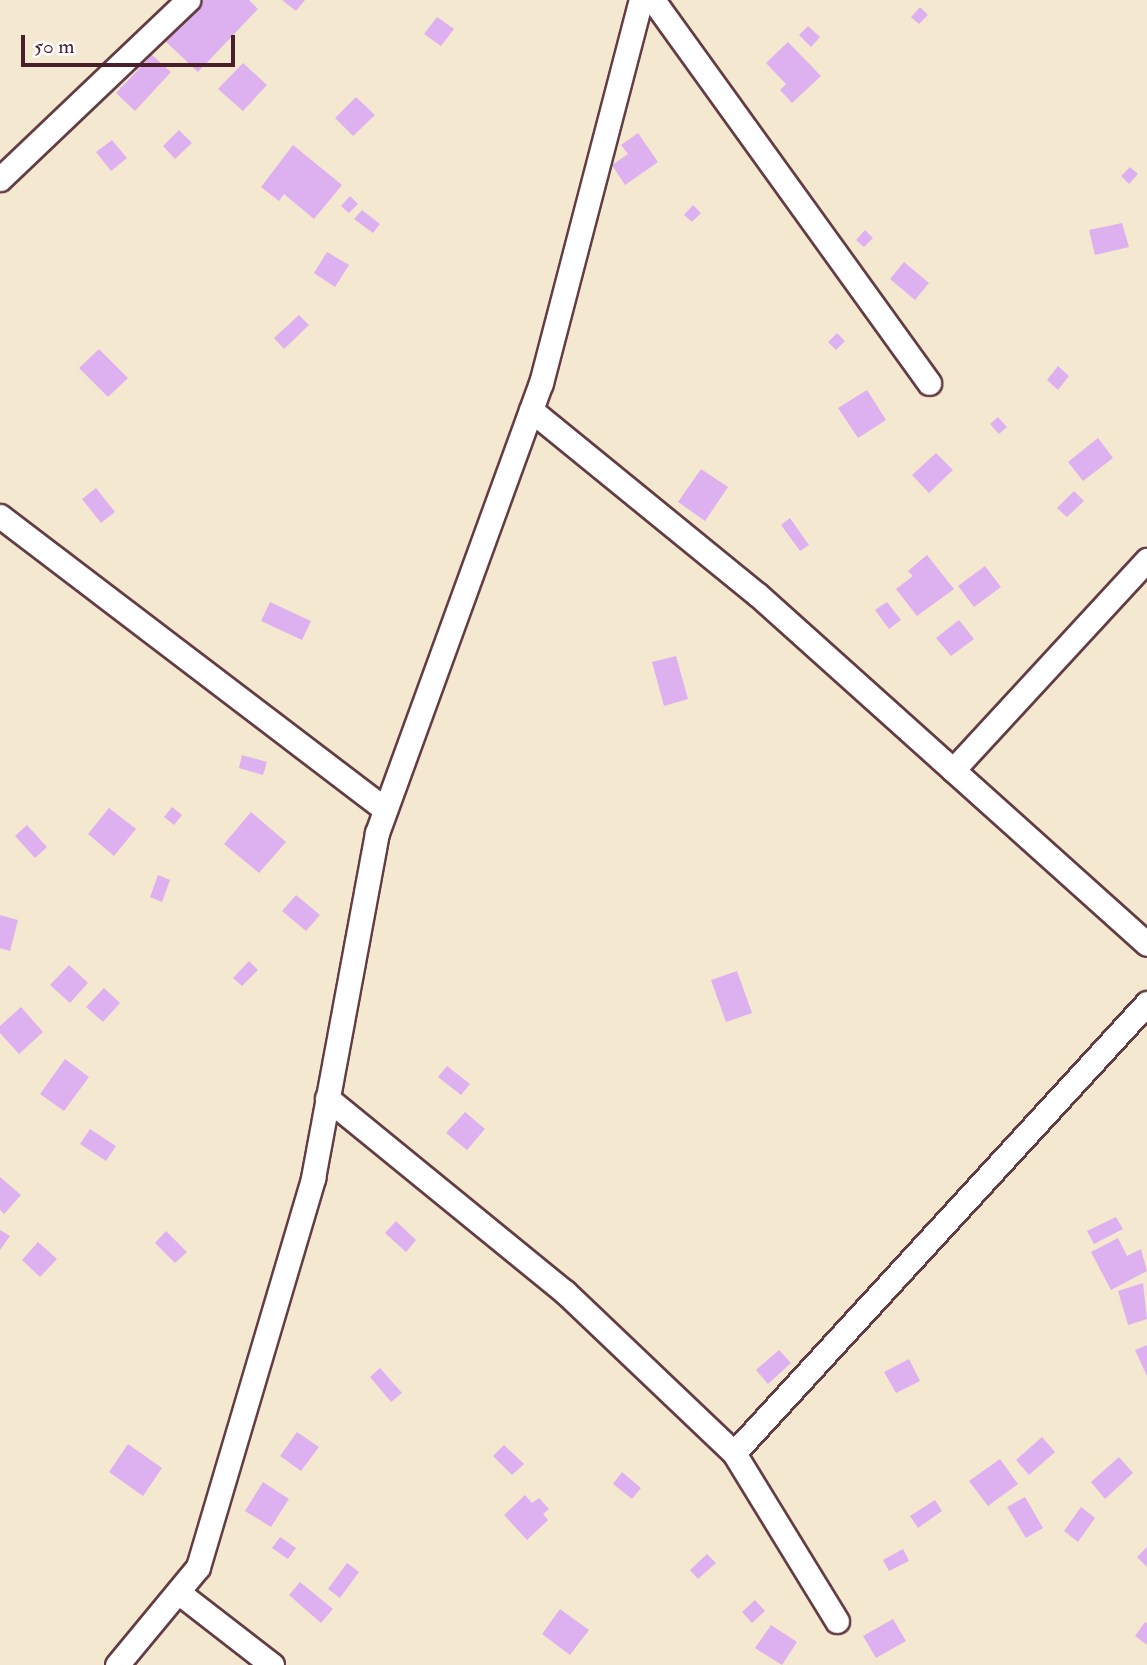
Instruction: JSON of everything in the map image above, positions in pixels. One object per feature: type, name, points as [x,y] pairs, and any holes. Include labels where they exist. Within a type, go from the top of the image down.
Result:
[{"type":"street","points":[[0,179],[188,0]]},
{"type":"street","points":[[117,1665],[198,1567],[313,1178],[377,833],[531,410],[641,0]]},
{"type":"street","points":[[653,0],[929,383]]},
{"type":"street","points":[[531,410],[757,594],[1147,944]]},
{"type":"street","points":[[0,516],[385,809]]},
{"type":"street","points":[[953,770],[1147,559]]},
{"type":"street","points":[[734,1453],[1147,1003]]},
{"type":"street","points":[[327,1098],[565,1292],[734,1453],[837,1621]]},
{"type":"street","points":[[178,1592],[272,1665]]},
{"type":"building","points":[[203,0],[249,0],[258,9],[198,72],[164,40]]},
{"type":"building","points":[[282,0],[305,0],[296,11]]},
{"type":"building","points":[[920,7],[928,15],[919,24],[911,17]]},
{"type":"building","points":[[437,17],[454,29],[441,46],[424,34]]},
{"type":"building","points":[[808,26],[820,37],[811,47],[799,35]]},
{"type":"building","points":[[788,42],[821,76],[792,103],[780,90],[786,84],[766,63]]},
{"type":"building","points":[[152,55],[171,72],[135,111],[116,93]]},
{"type":"building","points":[[243,63],[267,85],[243,111],[218,89]]},
{"type":"building","points":[[356,97],[375,115],[353,136],[335,118]]},
{"type":"building","points":[[179,130],[192,143],[175,159],[163,146]]},
{"type":"building","points":[[638,133],[658,162],[625,185],[612,165],[628,154],[621,145]]},
{"type":"building","points":[[112,140],[127,158],[111,171],[96,152]]},
{"type":"building","points":[[293,145],[342,185],[314,219],[284,194],[279,201],[261,187]]},
{"type":"building","points":[[1130,167],[1138,174],[1129,184],[1121,176]]},
{"type":"building","points":[[350,196],[358,204],[349,213],[341,206]]},
{"type":"building","points":[[693,205],[701,213],[692,222],[684,215]]},
{"type":"building","points":[[362,210],[380,224],[373,233],[354,219]]},
{"type":"building","points":[[1122,223],[1129,247],[1095,255],[1089,230]]},
{"type":"building","points":[[865,230],[873,238],[864,247],[856,240]]},
{"type":"building","points":[[327,252],[349,265],[335,287],[314,273]]},
{"type":"building","points":[[904,262],[929,283],[915,300],[890,279]]},
{"type":"building","points":[[299,315],[309,325],[284,349],[274,338]]},
{"type":"building","points":[[837,333],[845,341],[836,350],[828,342]]},
{"type":"building","points":[[99,349],[128,378],[108,397],[79,368]]},
{"type":"building","points":[[1058,366],[1069,376],[1058,390],[1047,380]]},
{"type":"building","points":[[867,390],[886,420],[858,438],[838,408]]},
{"type":"building","points":[[998,417],[1007,427],[999,434],[990,424]]},
{"type":"building","points":[[1098,438],[1113,458],[1083,481],[1068,462]]},
{"type":"building","points":[[936,453],[953,470],[929,493],[912,475]]},
{"type":"building","points":[[701,469],[728,487],[705,521],[678,502]]},
{"type":"building","points":[[96,488],[115,512],[101,523],[82,499]]},
{"type":"building","points":[[1074,491],[1084,501],[1067,517],[1057,508]]},
{"type":"building","points":[[790,518],[809,545],[800,551],[781,525]]},
{"type":"building","points":[[927,555],[954,589],[917,616],[896,589],[913,576],[908,571]]},
{"type":"building","points":[[985,566],[1001,587],[974,607],[958,586]]},
{"type":"building","points":[[270,602],[311,621],[302,640],[261,621]]},
{"type":"building","points":[[887,602],[901,620],[889,629],[875,610]]},
{"type":"building","points":[[959,620],[974,639],[951,656],[936,638]]},
{"type":"building","points":[[676,656],[688,699],[664,706],[652,662]]},
{"type":"building","points":[[242,755],[267,762],[263,775],[239,768]]},
{"type":"building","points":[[172,807],[182,815],[174,825],[164,817]]},
{"type":"building","points":[[109,808],[136,829],[114,856],[88,834]]},
{"type":"building","points":[[251,812],[286,842],[259,873],[224,844]]},
{"type":"building","points":[[27,825],[47,847],[35,858],[15,836]]},
{"type":"building","points":[[158,875],[170,880],[162,902],[150,897]]},
{"type":"building","points":[[296,895],[320,915],[306,931],[282,911]]},
{"type":"building","points":[[0,915],[18,920],[10,951],[0,948]]},
{"type":"building","points":[[249,961],[258,970],[242,986],[233,978]]},
{"type":"building","points":[[69,965],[88,983],[70,1003],[50,985]]},
{"type":"building","points":[[737,971],[752,1013],[726,1022],[711,980]]},
{"type":"building","points":[[104,988],[120,1003],[103,1022],[86,1007]]},
{"type":"building","points":[[21,1007],[43,1032],[19,1054],[0,1033],[0,1026]]},
{"type":"building","points":[[65,1059],[89,1077],[64,1111],[40,1094]]},
{"type":"building","points":[[447,1066],[470,1084],[461,1095],[438,1077]]},
{"type":"building","points":[[465,1112],[485,1129],[467,1150],[446,1133]]},
{"type":"building","points":[[90,1129],[116,1146],[106,1161],[80,1144]]},
{"type":"building","points":[[0,1177],[21,1195],[4,1214],[0,1210]]},
{"type":"building","points":[[1116,1217],[1123,1229],[1094,1244],[1087,1231]]},
{"type":"building","points":[[396,1221],[416,1240],[406,1252],[385,1233]]},
{"type":"building","points":[[0,1230],[10,1236],[0,1250]]},
{"type":"building","points":[[166,1231],[187,1252],[175,1263],[155,1243]]},
{"type":"building","points":[[1118,1238],[1127,1256],[1141,1249],[1147,1271],[1111,1290],[1091,1252]]},
{"type":"building","points":[[38,1242],[57,1259],[40,1277],[22,1260]]},
{"type":"building","points":[[1143,1283],[1147,1319],[1128,1325],[1118,1291]]},
{"type":"building","points":[[1147,1345],[1147,1376],[1135,1350]]},
{"type":"building","points":[[779,1350],[791,1363],[768,1384],[756,1370]]},
{"type":"building","points":[[909,1359],[920,1381],[896,1393],[884,1372]]},
{"type":"building","points":[[380,1368],[402,1393],[391,1402],[370,1377]]},
{"type":"building","points":[[297,1432],[319,1447],[301,1471],[280,1456]]},
{"type":"building","points":[[1042,1437],[1055,1452],[1029,1475],[1016,1460]]},
{"type":"building","points":[[128,1444],[162,1468],[143,1496],[109,1472]]},
{"type":"building","points":[[504,1445],[524,1464],[512,1475],[493,1456]]},
{"type":"building","points":[[1119,1457],[1133,1473],[1105,1499],[1091,1482]]},
{"type":"building","points":[[1000,1459],[1018,1484],[988,1506],[969,1481]]},
{"type":"building","points":[[622,1472],[641,1488],[632,1499],[613,1484]]},
{"type":"building","points":[[263,1482],[289,1499],[271,1527],[245,1511]]},
{"type":"building","points":[[525,1495],[532,1503],[539,1498],[549,1509],[543,1514],[548,1520],[527,1540],[504,1515]]},
{"type":"building","points":[[1025,1497],[1043,1528],[1026,1538],[1007,1507]]},
{"type":"building","points":[[935,1500],[942,1511],[918,1528],[910,1516]]},
{"type":"building","points":[[1081,1507],[1095,1518],[1078,1542],[1064,1531]]},
{"type":"building","points":[[280,1537],[296,1548],[288,1559],[272,1548]]},
{"type":"building","points":[[1147,1547],[1147,1567],[1137,1557]]},
{"type":"building","points":[[903,1549],[909,1561],[889,1571],[883,1560]]},
{"type":"building","points":[[707,1554],[716,1563],[698,1579],[690,1570]]},
{"type":"building","points":[[347,1563],[359,1572],[340,1598],[328,1589]]},
{"type":"building","points":[[300,1582],[333,1609],[321,1623],[289,1595]]},
{"type":"building","points":[[755,1600],[765,1611],[752,1623],[742,1612]]},
{"type":"building","points":[[560,1609],[589,1630],[570,1655],[542,1634]]},
{"type":"building","points":[[893,1619],[906,1641],[876,1658],[863,1636]]},
{"type":"building","points":[[1145,1622],[1147,1623],[1147,1645],[1135,1636]]},
{"type":"building","points":[[771,1625],[797,1642],[782,1665],[755,1648]]}]
